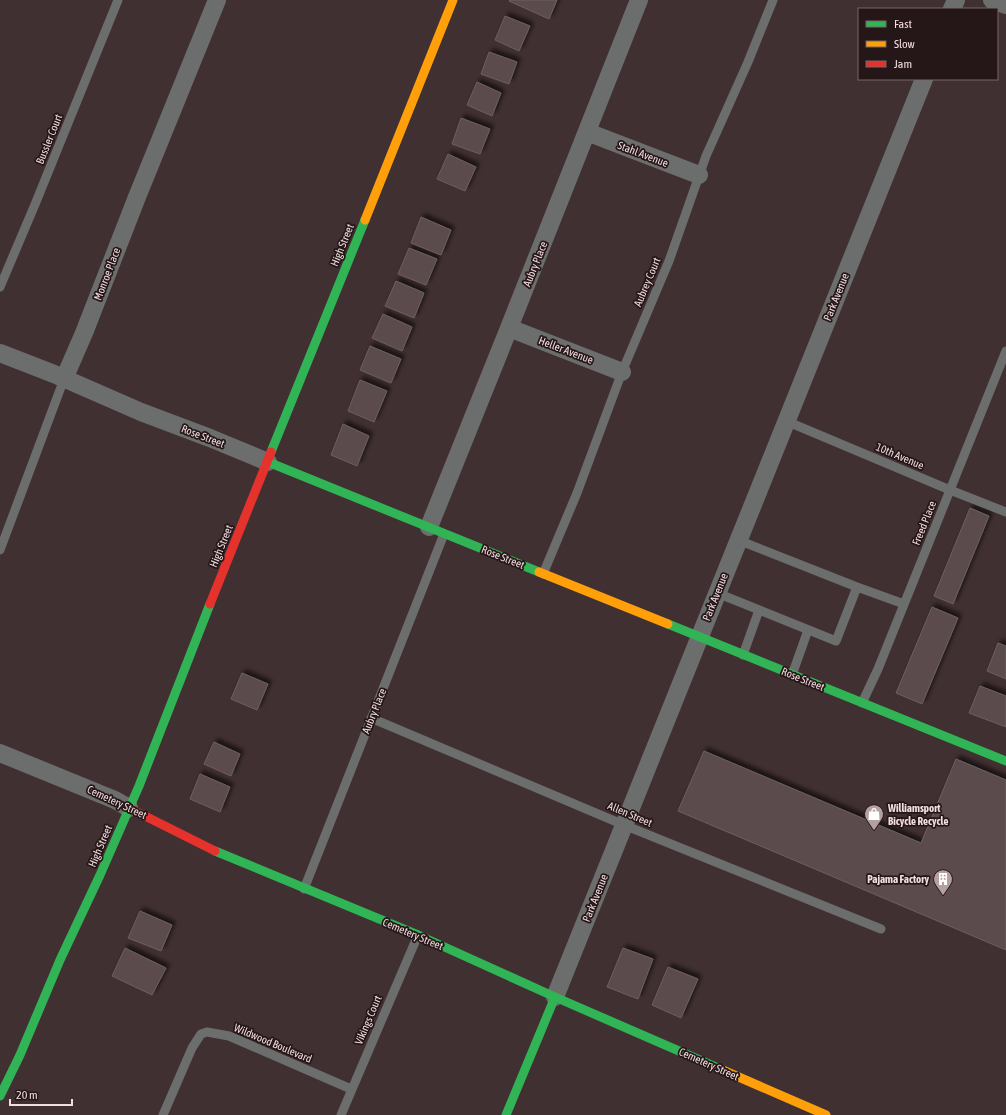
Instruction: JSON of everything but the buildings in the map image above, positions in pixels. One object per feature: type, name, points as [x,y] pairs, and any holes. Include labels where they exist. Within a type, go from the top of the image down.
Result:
[{"type":"street","name":"Monroe Place","points":[[64,379],[84,333],[137,197],[217,0]]},
{"type":"street","name":"High Street","points":[[0,1096],[20,1055],[60,960],[100,875],[129,808],[453,0]]},
{"type":"street","name":"Aubry Place","points":[[436,530],[509,328],[639,0]]},
{"type":"street","points":[[992,0],[1006,5]]},
{"type":"street","name":"Park Avenue","points":[[506,1115],[555,997],[924,80]]},
{"type":"street","name":"Stahl Avenue","points":[[587,132],[699,175]]},
{"type":"street","name":"Heller Avenue","points":[[509,328],[622,372]]},
{"type":"street","name":"Rose Street","points":[[0,353],[141,412],[210,438],[1006,761]]},
{"type":"street","name":"Cemetery Street","points":[[0,753],[115,800],[222,854],[418,935],[555,997],[826,1115]]},
{"type":"lane","name":"Bussler Court","points":[[0,287],[118,0]]},
{"type":"lane","name":"Aubrey Court","points":[[543,574],[577,493],[622,372],[669,261],[706,156],[748,62],[773,0]]},
{"type":"lane","name":"Freed Place","points":[[862,703],[904,604],[1006,351]]},
{"type":"lane","name":"Monroe Place","points":[[0,550],[64,379]]},
{"type":"lane","name":"10th Avenue","points":[[786,421],[1006,512]]},
{"type":"lane","name":"Aubry Place","points":[[304,889],[371,718],[436,530]]},
{"type":"lane","points":[[738,540],[856,587],[904,604]]},
{"type":"lane","points":[[717,593],[836,641],[856,587]]},
{"type":"lane","points":[[743,655],[759,610]]},
{"type":"lane","points":[[792,675],[808,630]]},
{"type":"lane","name":"Allen Street","points":[[371,718],[624,825],[881,929]]},
{"type":"lane","name":"Vikings Court","points":[[340,1115],[418,935]]},
{"type":"lane","name":"Wildwood Boulevard","points":[[164,1115],[192,1048],[201,1034],[207,1032],[229,1036],[351,1089]]},
{"type":"traffic: fast","points":[[271,452],[365,220]]},
{"type":"traffic: fast","points":[[268,462],[539,572]]},
{"type":"traffic: fast","points":[[0,1096],[20,1055],[60,960],[100,875],[139,786],[210,604]]},
{"type":"traffic: fast","points":[[668,624],[1006,761]]},
{"type":"traffic: fast","points":[[215,851],[418,935],[718,1068]]},
{"type":"traffic: fast","points":[[506,1115],[555,997]]},
{"type":"traffic: slow","points":[[365,220],[453,0]]},
{"type":"traffic: slow","points":[[539,572],[668,624]]},
{"type":"traffic: slow","points":[[718,1068],[826,1115]]},
{"type":"traffic: jam","points":[[210,604],[271,452]]},
{"type":"traffic: jam","points":[[129,808],[215,851]]},
{"type":"place","name":"Williamsport Bicycle Recycle","points":[[874,831]]},
{"type":"place","name":"Pajama Factory","points":[[943,896]]}]
